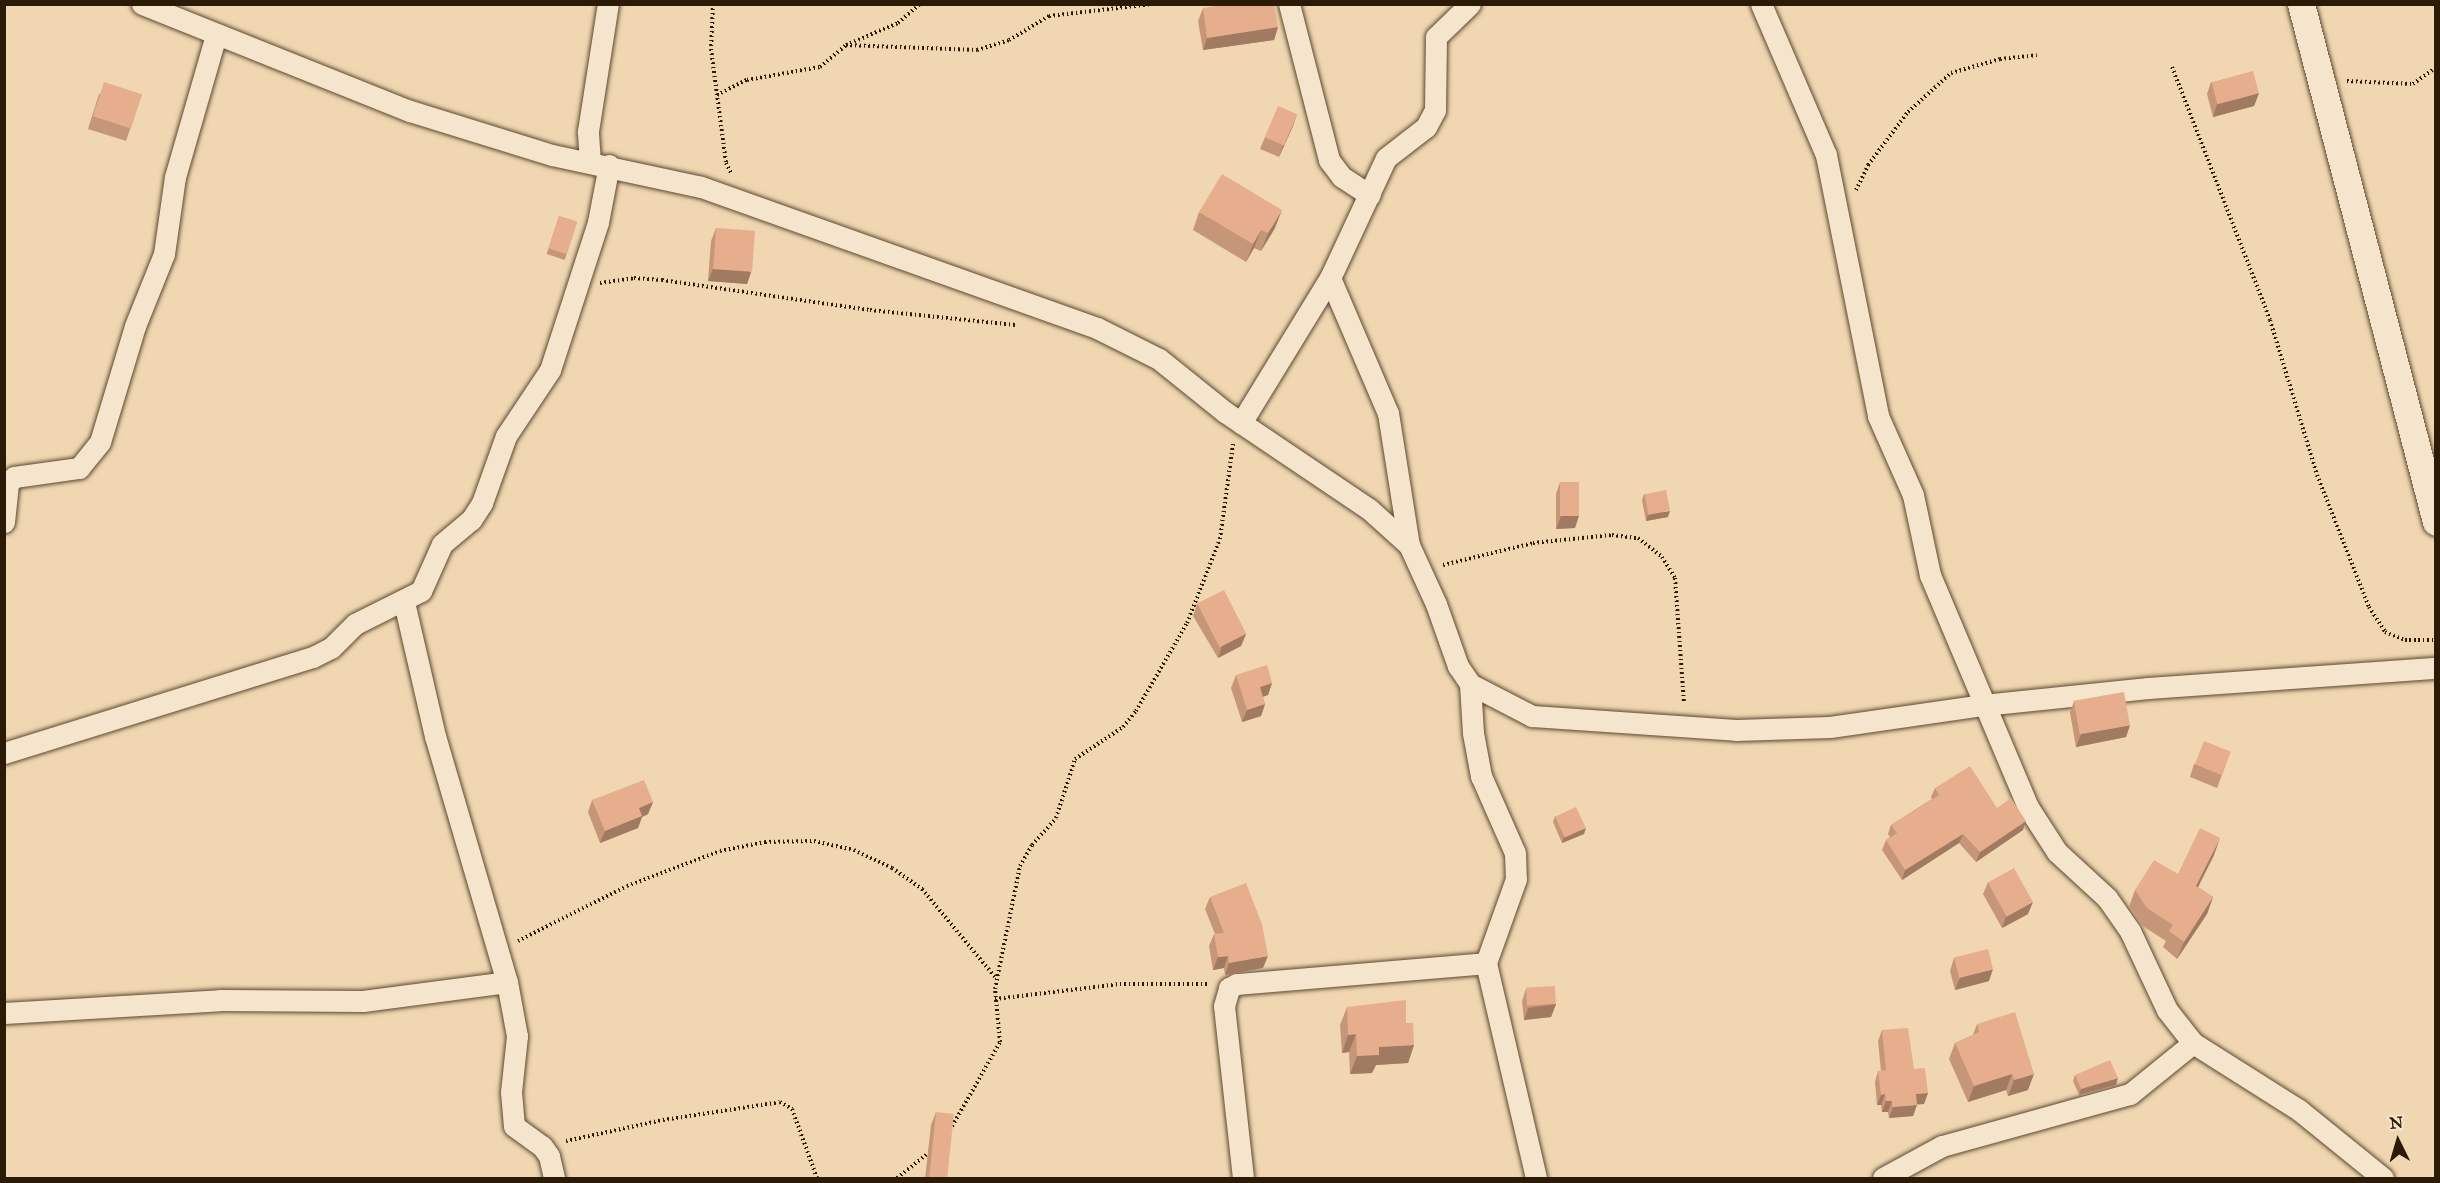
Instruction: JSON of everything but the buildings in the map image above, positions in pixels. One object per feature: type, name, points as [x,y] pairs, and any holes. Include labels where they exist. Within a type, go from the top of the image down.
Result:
[{"type":"street","points":[[142,4],[410,111],[552,155],[701,187],[1097,328],[1159,359],[1239,421],[1369,509],[1408,545],[1422,570],[1458,666],[1470,684],[1532,716],[1685,728],[1830,727],[1983,705],[2242,680],[2436,668]]},
{"type":"street","points":[[4,753],[313,657],[331,648],[355,624],[404,602],[421,591],[442,544],[471,520],[482,503],[506,435],[550,370],[577,291],[598,222],[600,164],[588,131],[608,4]]},
{"type":"street","points":[[1289,4],[1329,160],[1342,177],[1370,195]]},
{"type":"street","points":[[1239,421],[1330,278],[1386,158],[1426,127],[1435,110],[1436,37],[1470,4]]},
{"type":"street","points":[[1761,4],[1812,116],[1826,155],[1841,220],[1878,416],[1913,495],[1930,575],[1943,599],[1983,705],[2028,807],[2057,852],[2107,898],[2130,931],[2167,1010],[2193,1043],[2299,1110],[2383,1179]]},
{"type":"street","points":[[2301,4],[2436,522]]},
{"type":"street","points":[[4,522],[8,483],[14,477],[79,468],[100,442],[135,326],[164,254],[175,177],[216,35]]},
{"type":"street","points":[[1330,278],[1388,413],[1408,545]]},
{"type":"street","points":[[404,602],[435,736],[500,950],[507,982],[517,1036],[511,1111],[514,1126],[542,1146],[549,1156],[554,1179]]},
{"type":"street","points":[[1470,684],[1473,733],[1481,776],[1515,854],[1516,879],[1486,963],[1536,1179]]},
{"type":"street","points":[[1243,1179],[1224,1006],[1225,994],[1237,984],[1486,963]]},
{"type":"street","points":[[4,1013],[220,1000],[363,1001],[507,982]]},
{"type":"street","points":[[1884,1179],[1942,1146],[2130,1094],[2193,1043]]},
{"type":"path","points":[[713,4],[710,28],[726,163],[747,204]]},
{"type":"path","points":[[717,95],[747,80],[820,68],[846,45],[897,23],[920,4]]},
{"type":"path","points":[[846,45],[977,50],[1009,40],[1049,16],[1152,4]]},
{"type":"path","points":[[1841,220],[1868,165],[1929,90],[1951,73],[2000,59],[2037,55]]},
{"type":"path","points":[[2172,67],[2270,320],[2317,475],[2369,607],[2385,632],[2405,640],[2436,640]]},
{"type":"path","points":[[2320,79],[2413,84],[2436,67]]},
{"type":"path","points":[[577,291],[611,279],[634,278],[764,292],[870,310],[1019,325]]},
{"type":"path","points":[[949,1132],[1000,1042],[995,999],[996,978],[1020,866],[1032,845],[1056,818],[1075,759],[1123,727],[1136,711],[1187,623],[1209,575],[1220,540],[1239,421]]},
{"type":"path","points":[[1422,570],[1533,543],[1612,536],[1638,538],[1662,557],[1675,578],[1685,728]]},
{"type":"path","points":[[500,950],[674,867],[720,851],[765,842],[814,841],[854,850],[892,868],[922,889],[996,978]]},
{"type":"path","points":[[995,999],[1120,984],[1237,984]]},
{"type":"path","points":[[542,1146],[663,1120],[780,1102],[792,1109],[817,1179]]},
{"type":"path","points":[[897,1179],[934,1148]]}]
